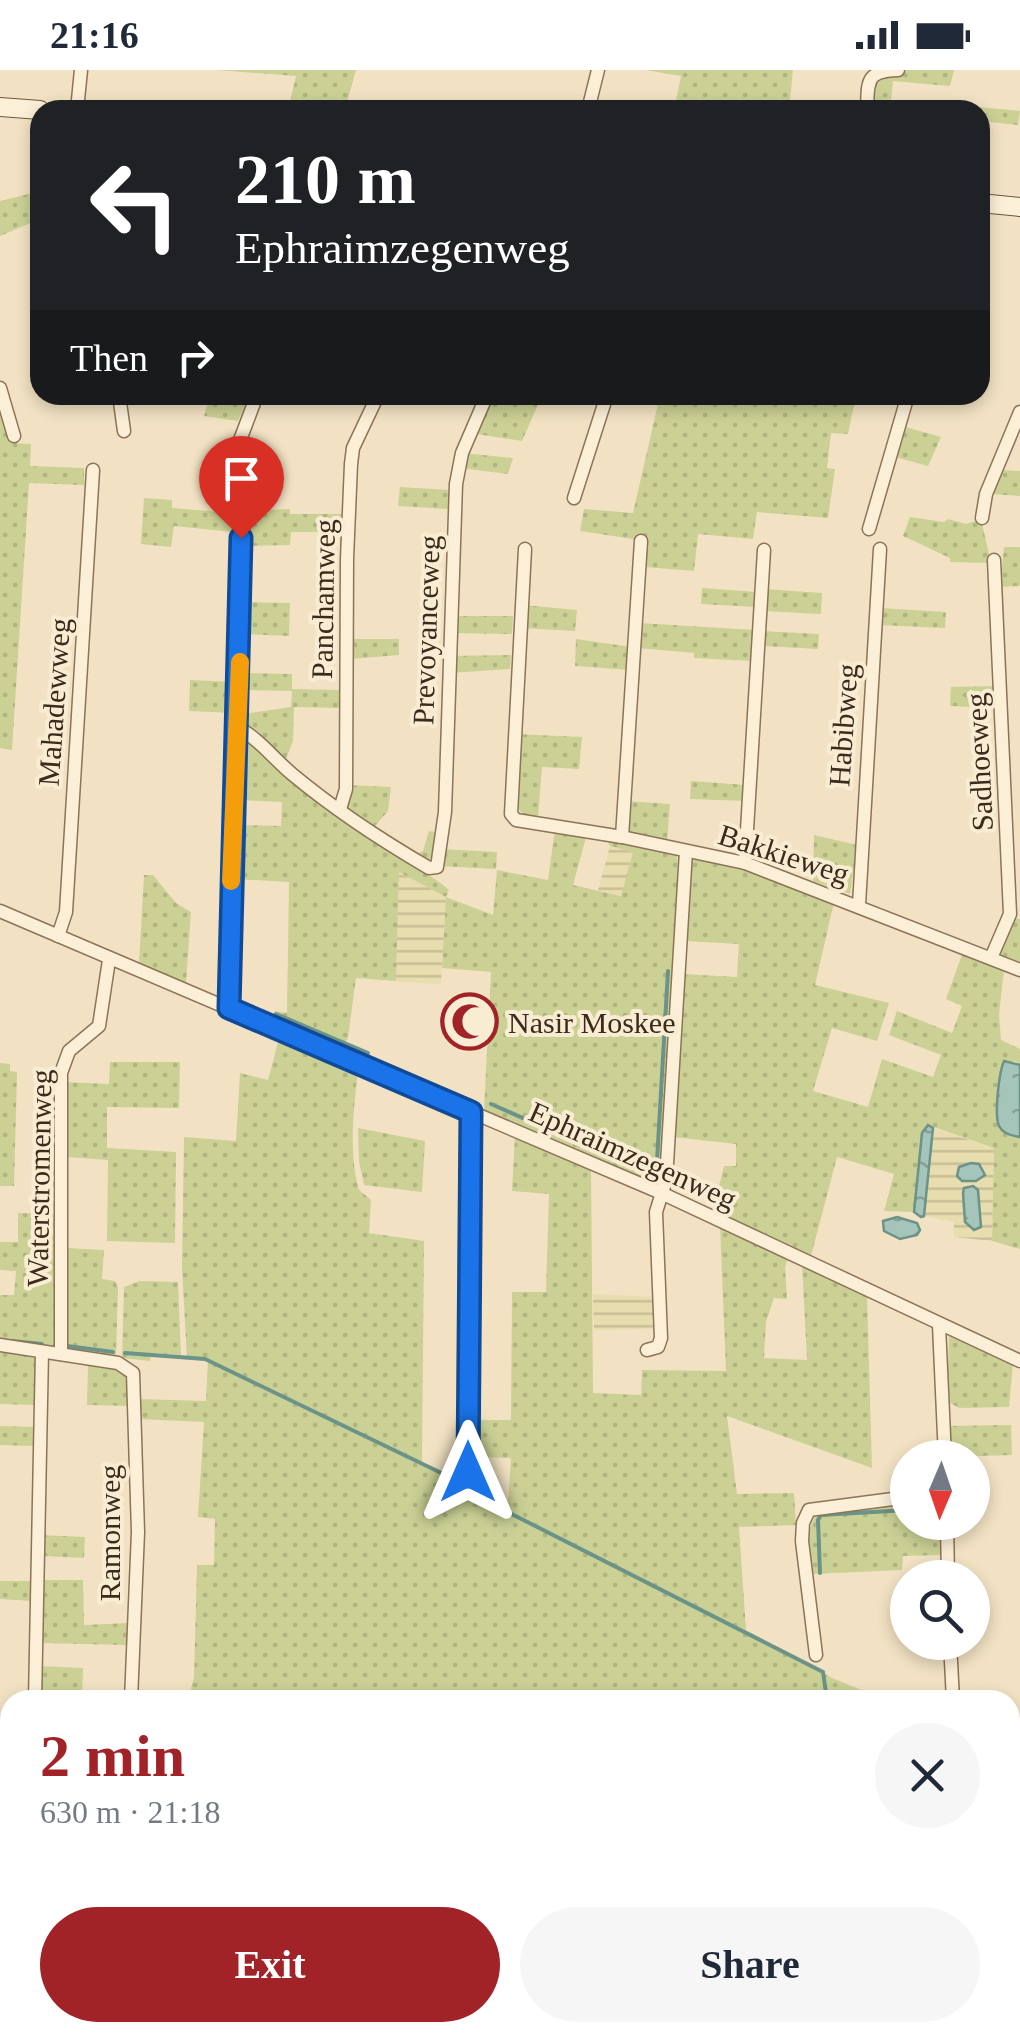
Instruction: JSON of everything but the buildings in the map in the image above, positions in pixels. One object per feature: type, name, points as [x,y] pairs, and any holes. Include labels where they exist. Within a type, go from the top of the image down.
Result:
[{"type":"street","points":[[79,100],[81,70]]},
{"type":"street","points":[[590,100],[598,70]]},
{"type":"street","points":[[867,100],[872,75],[898,70]]},
{"type":"street","points":[[0,107],[30,109]]},
{"type":"street","points":[[990,204],[1020,207]]},
{"type":"street","points":[[0,388],[14,436]]},
{"type":"street","points":[[120,405],[124,431]]},
{"type":"street","points":[[229,1008],[242,565],[234,456],[253,405]]},
{"type":"street","name":"Panchamweg","points":[[340,809],[346,789],[351,464],[373,405]]},
{"type":"street","name":"Prevoyanceweg","points":[[340,809],[393,847],[433,868],[440,863],[456,484],[462,454],[483,405]]},
{"type":"street","points":[[574,498],[604,405]]},
{"type":"street","points":[[870,529],[905,405]]},
{"type":"street","points":[[982,518],[986,494],[1020,412]]},
{"type":"street","name":"Mahadewweg","points":[[58,936],[66,912],[93,470]]},
{"type":"street","points":[[622,836],[641,542]]},
{"type":"street","name":"Bakkieweg","points":[[525,549],[511,814],[516,820],[622,836],[745,862],[1020,970]]},
{"type":"street","name":"Habibweg","points":[[859,905],[880,549]]},
{"type":"street","points":[[745,862],[764,550]]},
{"type":"street","name":"Sadhoeweg","points":[[991,958],[1010,914],[994,560]]},
{"type":"street","points":[[239,728],[340,809]]},
{"type":"street","points":[[648,1350],[658,1347],[661,1338],[656,1212],[666,1180],[686,850]]},
{"type":"street","name":"Ephraimzegenweg","points":[[0,911],[660,1192],[1020,1361]]},
{"type":"street","name":"Waterstromenweg","points":[[61,1354],[61,1072],[68,1051],[100,1026],[109,960]]},
{"type":"street","points":[[468,1472],[471,1112]]},
{"type":"street","points":[[939,1325],[944,1440]]},
{"type":"street","points":[[0,1344],[61,1354]]},
{"type":"street","points":[[34,1690],[42,1352]]},
{"type":"street","name":"Ramonweg","points":[[61,1354],[118,1363],[129,1368],[135,1380],[138,1532],[131,1690]]},
{"type":"street","points":[[816,1656],[802,1541],[808,1510],[890,1499]]},
{"type":"street","points":[[951,1660],[952,1690]]},
{"type":"shaded area","points":[[610,846],[634,852],[622,896],[598,890]]},
{"type":"shaded area","points":[[398,871],[446,897],[441,984],[396,982]]},
{"type":"shaded area","points":[[933,1128],[994,1148],[992,1241],[954,1237],[954,1222],[924,1216]]},
{"type":"shaded area","points":[[593,1294],[656,1297],[658,1329],[594,1330]]},
{"type":"green space","points":[[216,70],[356,70],[348,100],[290,100],[296,76]]},
{"type":"green space","points":[[646,70],[793,70],[790,100],[676,100],[681,76]]},
{"type":"green space","points":[[905,70],[954,70],[950,86],[893,81],[891,100],[869,100],[870,83]]},
{"type":"green space","points":[[990,108],[1020,111],[1018,125],[990,122]]},
{"type":"green space","points":[[30,194],[30,223],[0,236],[0,201]]},
{"type":"green space","points":[[207,405],[245,405],[238,421],[204,416]]},
{"type":"green space","points":[[483,405],[538,405],[522,441],[470,433]]},
{"type":"green space","points":[[658,405],[854,405],[848,434],[831,433],[827,468],[835,469],[828,518],[757,512],[753,539],[698,534],[694,571],[645,567],[646,541],[580,531],[584,509],[633,513]]},
{"type":"green space","points":[[0,411],[10,443],[31,444],[30,466],[84,468],[84,485],[29,483],[12,750],[0,748]]},
{"type":"green space","points":[[902,426],[941,437],[928,466],[895,457]]},
{"type":"green space","points":[[464,453],[513,458],[508,474],[460,468]]},
{"type":"green space","points":[[1000,470],[1020,471],[1020,496],[990,494]]},
{"type":"green space","points":[[400,487],[449,490],[448,509],[398,506]]},
{"type":"green space","points":[[144,498],[172,500],[172,508],[233,513],[233,532],[174,526],[171,547],[141,544]]},
{"type":"green space","points":[[290,509],[290,514],[342,514],[341,532],[291,532],[290,545],[243,546],[242,511]]},
{"type":"green space","points":[[910,517],[966,524],[981,519],[991,563],[950,562],[950,558],[903,536]]},
{"type":"green space","points":[[1004,547],[1020,547],[1020,586],[1000,587]]},
{"type":"green space","points":[[702,588],[757,592],[756,607],[701,604]]},
{"type":"green space","points":[[764,589],[822,593],[821,614],[763,611]]},
{"type":"green space","points":[[242,602],[290,603],[289,636],[242,634]]},
{"type":"green space","points":[[523,605],[577,610],[575,631],[521,628]]},
{"type":"green space","points":[[880,608],[946,612],[945,628],[879,625]]},
{"type":"green space","points":[[452,616],[513,616],[512,634],[452,633]]},
{"type":"green space","points":[[639,623],[755,630],[753,661],[694,658],[694,653],[638,648]]},
{"type":"green space","points":[[762,631],[819,634],[818,649],[761,646]]},
{"type":"green space","points":[[352,639],[399,639],[399,655],[351,659]]},
{"type":"green space","points":[[576,639],[631,647],[629,670],[575,666]]},
{"type":"green space","points":[[511,655],[510,669],[450,673],[451,656]]},
{"type":"green space","points":[[242,673],[292,674],[292,689],[340,690],[339,708],[294,707],[293,741],[284,764],[242,721],[243,714],[291,707],[292,691],[242,690]]},
{"type":"green space","points":[[190,680],[234,682],[233,713],[189,711]]},
{"type":"green space","points":[[998,686],[999,708],[950,706],[951,687]]},
{"type":"green space","points":[[515,734],[582,737],[579,769],[542,767],[538,818],[526,817],[515,806]]},
{"type":"green space","points":[[246,738],[352,824],[449,890],[446,897],[399,872],[396,981],[356,978],[348,1038],[341,1050],[274,1019],[275,1011],[287,1013],[289,882],[235,879],[241,825],[281,826],[282,802],[237,800]]},
{"type":"green space","points":[[691,781],[746,785],[745,801],[690,799]]},
{"type":"green space","points":[[347,785],[391,787],[388,811],[375,826],[419,853],[429,831],[435,832],[431,858],[424,863],[343,806]]},
{"type":"green space","points":[[627,801],[670,804],[667,842],[627,832]]},
{"type":"green space","points":[[555,829],[587,834],[573,885],[621,896],[633,852],[610,846],[607,840],[677,856],[679,887],[661,1178],[656,1182],[484,1110],[491,972],[442,968],[446,897],[493,915],[497,870],[548,880]]},
{"type":"green space","points":[[814,835],[857,845],[850,894],[813,881]]},
{"type":"green space","points":[[440,849],[497,852],[496,869],[439,866]]},
{"type":"green space","points":[[696,858],[746,867],[835,898],[815,985],[889,1003],[877,1041],[832,1028],[813,1091],[868,1107],[882,1059],[933,1077],[941,1055],[889,1035],[897,1011],[952,1033],[962,1006],[946,999],[963,952],[1004,969],[999,1015],[1001,1040],[1020,1049],[1020,1065],[1015,1061],[1000,1069],[998,1123],[1012,1136],[1020,1137],[1020,1249],[992,1241],[994,1148],[928,1125],[922,1133],[914,1212],[884,1211],[894,1174],[837,1157],[811,1256],[713,1211],[724,1166],[736,1166],[736,1144],[673,1137],[683,974],[737,977],[739,944],[685,941],[690,864]]},
{"type":"green space","points":[[144,875],[153,875],[176,903],[191,912],[186,983],[139,964]]},
{"type":"green space","points":[[1012,918],[1020,919],[1020,965],[999,955]]},
{"type":"green space","points":[[280,1035],[358,1069],[354,1160],[359,1190],[371,1200],[369,1233],[424,1241],[422,1463],[488,1502],[508,1502],[511,1458],[471,1457],[472,1420],[511,1420],[512,1292],[546,1292],[549,1194],[512,1191],[515,1134],[591,1167],[593,1393],[641,1395],[642,1370],[726,1371],[720,1226],[788,1258],[787,1299],[774,1298],[766,1322],[764,1358],[807,1360],[802,1263],[867,1295],[872,1468],[727,1416],[737,1494],[794,1493],[796,1525],[739,1527],[746,1630],[861,1690],[191,1690],[197,1565],[214,1565],[215,1519],[198,1517],[204,1422],[138,1419],[138,1399],[206,1401],[208,1361],[187,1358],[182,1267],[184,1137],[236,1141],[240,1073],[268,1080]]},
{"type":"green space","points":[[110,1062],[180,1062],[179,1108],[107,1107],[107,1148],[176,1152],[175,1243],[107,1241],[108,1160],[66,1157],[64,1082],[109,1084]]},
{"type":"green space","points":[[0,1063],[10,1064],[10,1071],[17,1072],[14,1186],[0,1186]]},
{"type":"green space","points":[[358,1128],[425,1141],[422,1192],[364,1185]]},
{"type":"green space","points":[[18,1213],[58,1214],[54,1347],[0,1341],[0,1295],[14,1295],[16,1271],[0,1270],[0,1242],[18,1242]]},
{"type":"green space","points":[[67,1248],[104,1250],[102,1279],[115,1281],[118,1288],[116,1355],[77,1352],[67,1344]]},
{"type":"green space","points":[[140,1281],[178,1282],[181,1355],[151,1353],[150,1361],[122,1358],[124,1287]]},
{"type":"green space","points":[[949,1336],[1013,1363],[1009,1407],[959,1408],[947,1401]]},
{"type":"green space","points":[[0,1348],[37,1359],[37,1405],[0,1404]]},
{"type":"green space","points":[[88,1364],[128,1376],[130,1406],[87,1405]]},
{"type":"green space","points":[[1011,1425],[1012,1455],[990,1456],[990,1440],[948,1440],[948,1426]]},
{"type":"green space","points":[[0,1426],[35,1427],[34,1446],[0,1445]]},
{"type":"green space","points":[[890,1503],[890,1540],[942,1540],[942,1555],[903,1556],[903,1560],[890,1560],[890,1571],[812,1574],[808,1534],[816,1514]]},
{"type":"green space","points":[[40,1535],[85,1537],[84,1558],[41,1556]]},
{"type":"green space","points":[[41,1580],[83,1580],[84,1625],[129,1623],[128,1645],[39,1643]]},
{"type":"green space","points":[[0,1581],[33,1581],[32,1601],[0,1599]]},
{"type":"green space","points":[[38,1666],[83,1668],[82,1690],[38,1690]]},
{"type":"water","points":[[1004,1061],[1020,1065],[1020,1137],[999,1126],[998,1094]]},
{"type":"water","points":[[928,1125],[933,1128],[921,1217],[914,1212],[922,1133]]},
{"type":"water","points":[[979,1164],[985,1175],[976,1181],[962,1181],[957,1176],[959,1167]]},
{"type":"water","points":[[973,1186],[978,1190],[981,1227],[974,1230],[965,1222],[963,1193],[964,1188]]},
{"type":"water","points":[[897,1217],[917,1223],[917,1235],[900,1239],[884,1231],[883,1221]]},
{"type":"waterway","points":[[491,1104],[650,1174],[657,1161],[668,971]]},
{"type":"waterway","points":[[276,1014],[368,1053]]},
{"type":"waterway","points":[[12,1341],[42,1344]]},
{"type":"waterway","points":[[67,1346],[113,1352]]},
{"type":"waterway","points":[[125,1353],[205,1359],[460,1482],[488,1502],[823,1672],[826,1690]]},
{"type":"waterway","points":[[820,1573],[821,1515],[890,1511]]},
{"type":"slow traffic","points":[[231,881],[240,662]]},
{"type":"place","name":"Nasir Moskee","points":[[469,1022]]},
{"type":"route","points":[[241,538],[229,1008],[471,1112],[468,1472]]}]
